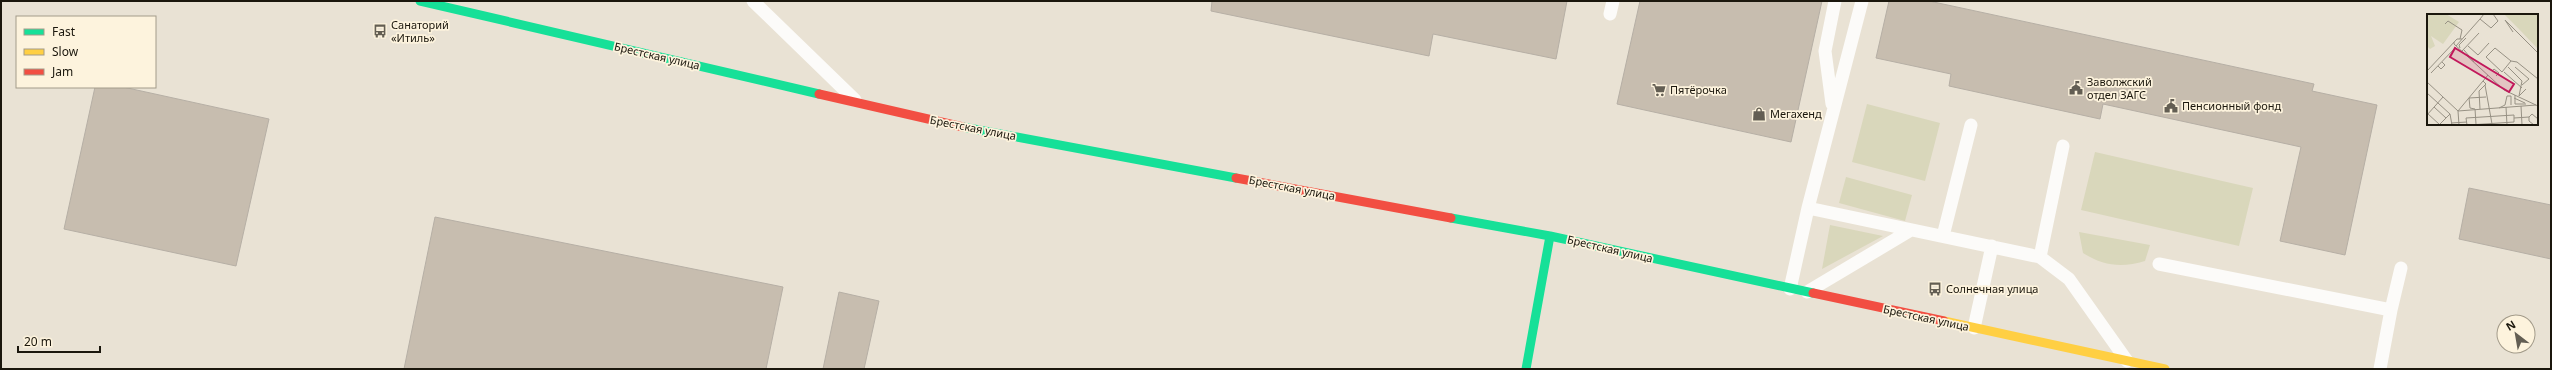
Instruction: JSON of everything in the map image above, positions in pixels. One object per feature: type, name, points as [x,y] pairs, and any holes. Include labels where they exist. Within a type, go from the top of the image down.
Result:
[{"type":"street","name":"Брестская улица","points":[[420,1],[957,126],[1550,236],[2165,369]]},
{"type":"street","points":[[1526,369],[1550,236]]},
{"type":"lane","points":[[753,1],[858,102]]},
{"type":"lane","points":[[1610,14],[1613,1]]},
{"type":"lane","points":[[1832,112],[1825,51],[1835,1]]},
{"type":"lane","points":[[1790,289],[1832,112],[1862,1]]},
{"type":"lane","points":[[1943,236],[1971,125]]},
{"type":"lane","points":[[2040,257],[2064,146]]},
{"type":"lane","points":[[1808,208],[2040,257],[2069,279],[2127,361]]},
{"type":"lane","points":[[1807,292],[1911,230]]},
{"type":"lane","points":[[1974,328],[1992,246]]},
{"type":"lane","points":[[2159,264],[2391,310]]},
{"type":"lane","points":[[2380,369],[2391,310],[2401,268]]},
{"type":"shaded area","points":[[1867,104],[1940,123],[1925,181],[1852,162]]},
{"type":"shaded area","points":[[2095,152],[2253,188],[2239,246],[2081,210]]},
{"type":"shaded area","points":[[1846,177],[1912,195],[1905,221],[1839,203]]},
{"type":"shaded area","points":[[1830,225],[1883,236],[1822,269]]},
{"type":"shaded area","points":[[2079,232],[2150,245],[2145,261],[2128,265],[2105,263],[2083,253]]},
{"type":"building","points":[[1212,1],[1567,1],[1556,59],[1433,34],[1429,56],[1211,11]]},
{"type":"building","points":[[1640,1],[1822,1],[1791,142],[1617,104]]},
{"type":"building","points":[[1889,1],[1929,1],[2314,84],[2312,91],[2377,105],[2345,255],[2280,241],[2301,147],[2103,104],[2100,119],[1949,86],[1951,74],[1876,58]]},
{"type":"building","points":[[95,88],[128,88],[269,119],[236,266],[64,229]]},
{"type":"building","points":[[2469,188],[2551,205],[2551,259],[2459,239]]},
{"type":"building","points":[[435,217],[783,287],[766,369],[404,369]]},
{"type":"building","points":[[839,292],[879,301],[864,369],[823,369]]},
{"type":"traffic: fast","points":[[420,1],[819,94]]},
{"type":"traffic: fast","points":[[963,127],[1236,178]]},
{"type":"traffic: fast","points":[[1451,218],[1550,236],[1813,293]]},
{"type":"traffic: fast","points":[[1526,369],[1550,236]]},
{"type":"traffic: slow","points":[[1944,321],[2165,369]]},
{"type":"traffic: jam","points":[[819,94],[963,127]]},
{"type":"traffic: jam","points":[[1236,178],[1451,218]]},
{"type":"traffic: jam","points":[[1813,293],[1944,321]]},
{"type":"place","name":"Санаторий «Итиль»","points":[[380,31]]},
{"type":"place","name":"Заволжский отдел ЗАГС","points":[[2076,88]]},
{"type":"place","name":"Пятёрочка","points":[[1659,90]]},
{"type":"place","name":"Пенсионный фонд","points":[[2171,106]]},
{"type":"place","name":"Мегахенд","points":[[1759,114]]},
{"type":"place","name":"Солнечная улица","points":[[1935,289]]}]
